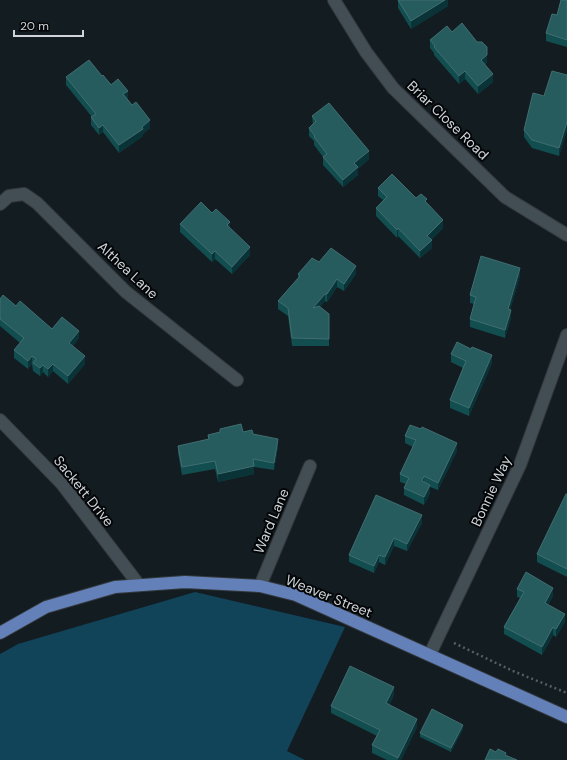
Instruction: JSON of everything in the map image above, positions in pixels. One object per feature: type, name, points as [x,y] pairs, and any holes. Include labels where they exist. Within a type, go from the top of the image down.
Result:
[{"type":"main road","name":"Weaver Street","points":[[0,633],[46,607],[115,587],[185,582],[260,586],[296,596],[430,654],[567,717]]},
{"type":"street","name":"Briar Close Road","points":[[334,0],[366,52],[394,88],[505,197],[567,235]]},
{"type":"street","name":"Althea Lane","points":[[0,204],[9,196],[24,194],[37,203],[126,292],[237,380]]},
{"type":"street","name":"Bonnie Way","points":[[430,654],[520,465],[567,335]]},
{"type":"street","name":"Sackett Drive","points":[[0,420],[62,484],[139,585]]},
{"type":"street","name":"Ward Lane","points":[[260,586],[310,466]]},
{"type":"path","points":[[438,636],[513,671],[567,693]]},
{"type":"shaded area","points":[[195,592],[345,627],[287,751],[305,760],[0,760],[0,654],[18,644]]},
{"type":"building","points":[[398,0],[445,0],[411,21]]},
{"type":"building","points":[[561,0],[567,0],[567,40],[546,33],[552,14],[557,15]]},
{"type":"building","points":[[462,23],[477,42],[482,42],[487,47],[487,55],[481,60],[493,74],[478,86],[465,71],[459,76],[434,47],[435,46],[430,40],[447,26],[452,32]]},
{"type":"building","points":[[89,60],[111,85],[118,79],[128,91],[123,94],[132,105],[136,102],[150,120],[142,127],[143,129],[119,145],[103,125],[99,128],[91,117],[96,114],[66,77]]},
{"type":"building","points":[[552,71],[567,75],[567,122],[559,148],[532,140],[524,130],[533,93],[544,96]]},
{"type":"building","points":[[329,103],[369,151],[354,163],[358,167],[343,180],[323,157],[327,154],[309,128],[316,121],[312,116]]},
{"type":"building","points":[[392,174],[416,198],[421,194],[427,199],[425,201],[443,220],[427,236],[432,240],[420,251],[376,208],[387,197],[378,188]]},
{"type":"building","points":[[201,202],[212,213],[216,209],[230,222],[227,225],[250,247],[232,267],[215,251],[212,254],[180,224]]},
{"type":"building","points":[[331,248],[356,266],[344,284],[337,279],[327,294],[325,294],[313,308],[319,306],[329,314],[329,339],[292,338],[288,308],[278,301],[300,276],[298,274],[312,258],[319,262]]},
{"type":"building","points":[[481,256],[520,268],[508,309],[511,310],[505,330],[470,319],[476,297],[470,295]]},
{"type":"building","points":[[3,295],[16,306],[20,301],[52,329],[62,317],[79,331],[69,343],[85,356],[68,376],[53,364],[48,369],[43,365],[40,368],[33,363],[36,359],[32,356],[28,361],[14,350],[24,338],[0,319],[0,299]]},
{"type":"building","points":[[457,342],[471,349],[472,347],[492,355],[469,408],[450,400],[466,361],[451,354]]},
{"type":"building","points":[[241,424],[243,432],[252,430],[253,434],[278,439],[274,463],[253,459],[254,466],[218,474],[215,461],[182,467],[178,446],[209,439],[208,435],[220,432],[220,429]]},
{"type":"building","points":[[410,425],[421,429],[422,427],[457,443],[438,483],[424,476],[422,481],[430,485],[424,497],[404,488],[409,478],[400,474],[416,440],[405,436]]},
{"type":"building","points":[[567,494],[567,569],[537,554]]},
{"type":"building","points":[[376,495],[422,515],[407,544],[394,538],[385,557],[379,555],[374,566],[349,555]]},
{"type":"building","points":[[526,572],[553,588],[545,603],[565,614],[556,629],[553,627],[542,647],[504,627],[524,592],[517,589]]},
{"type":"building","points":[[350,666],[394,687],[386,703],[417,719],[398,758],[372,745],[380,730],[331,706]]},
{"type":"building","points":[[432,709],[463,725],[451,748],[420,733]]},
{"type":"building","points":[[490,749],[496,752],[498,749],[506,753],[505,755],[517,760],[485,760]]}]
